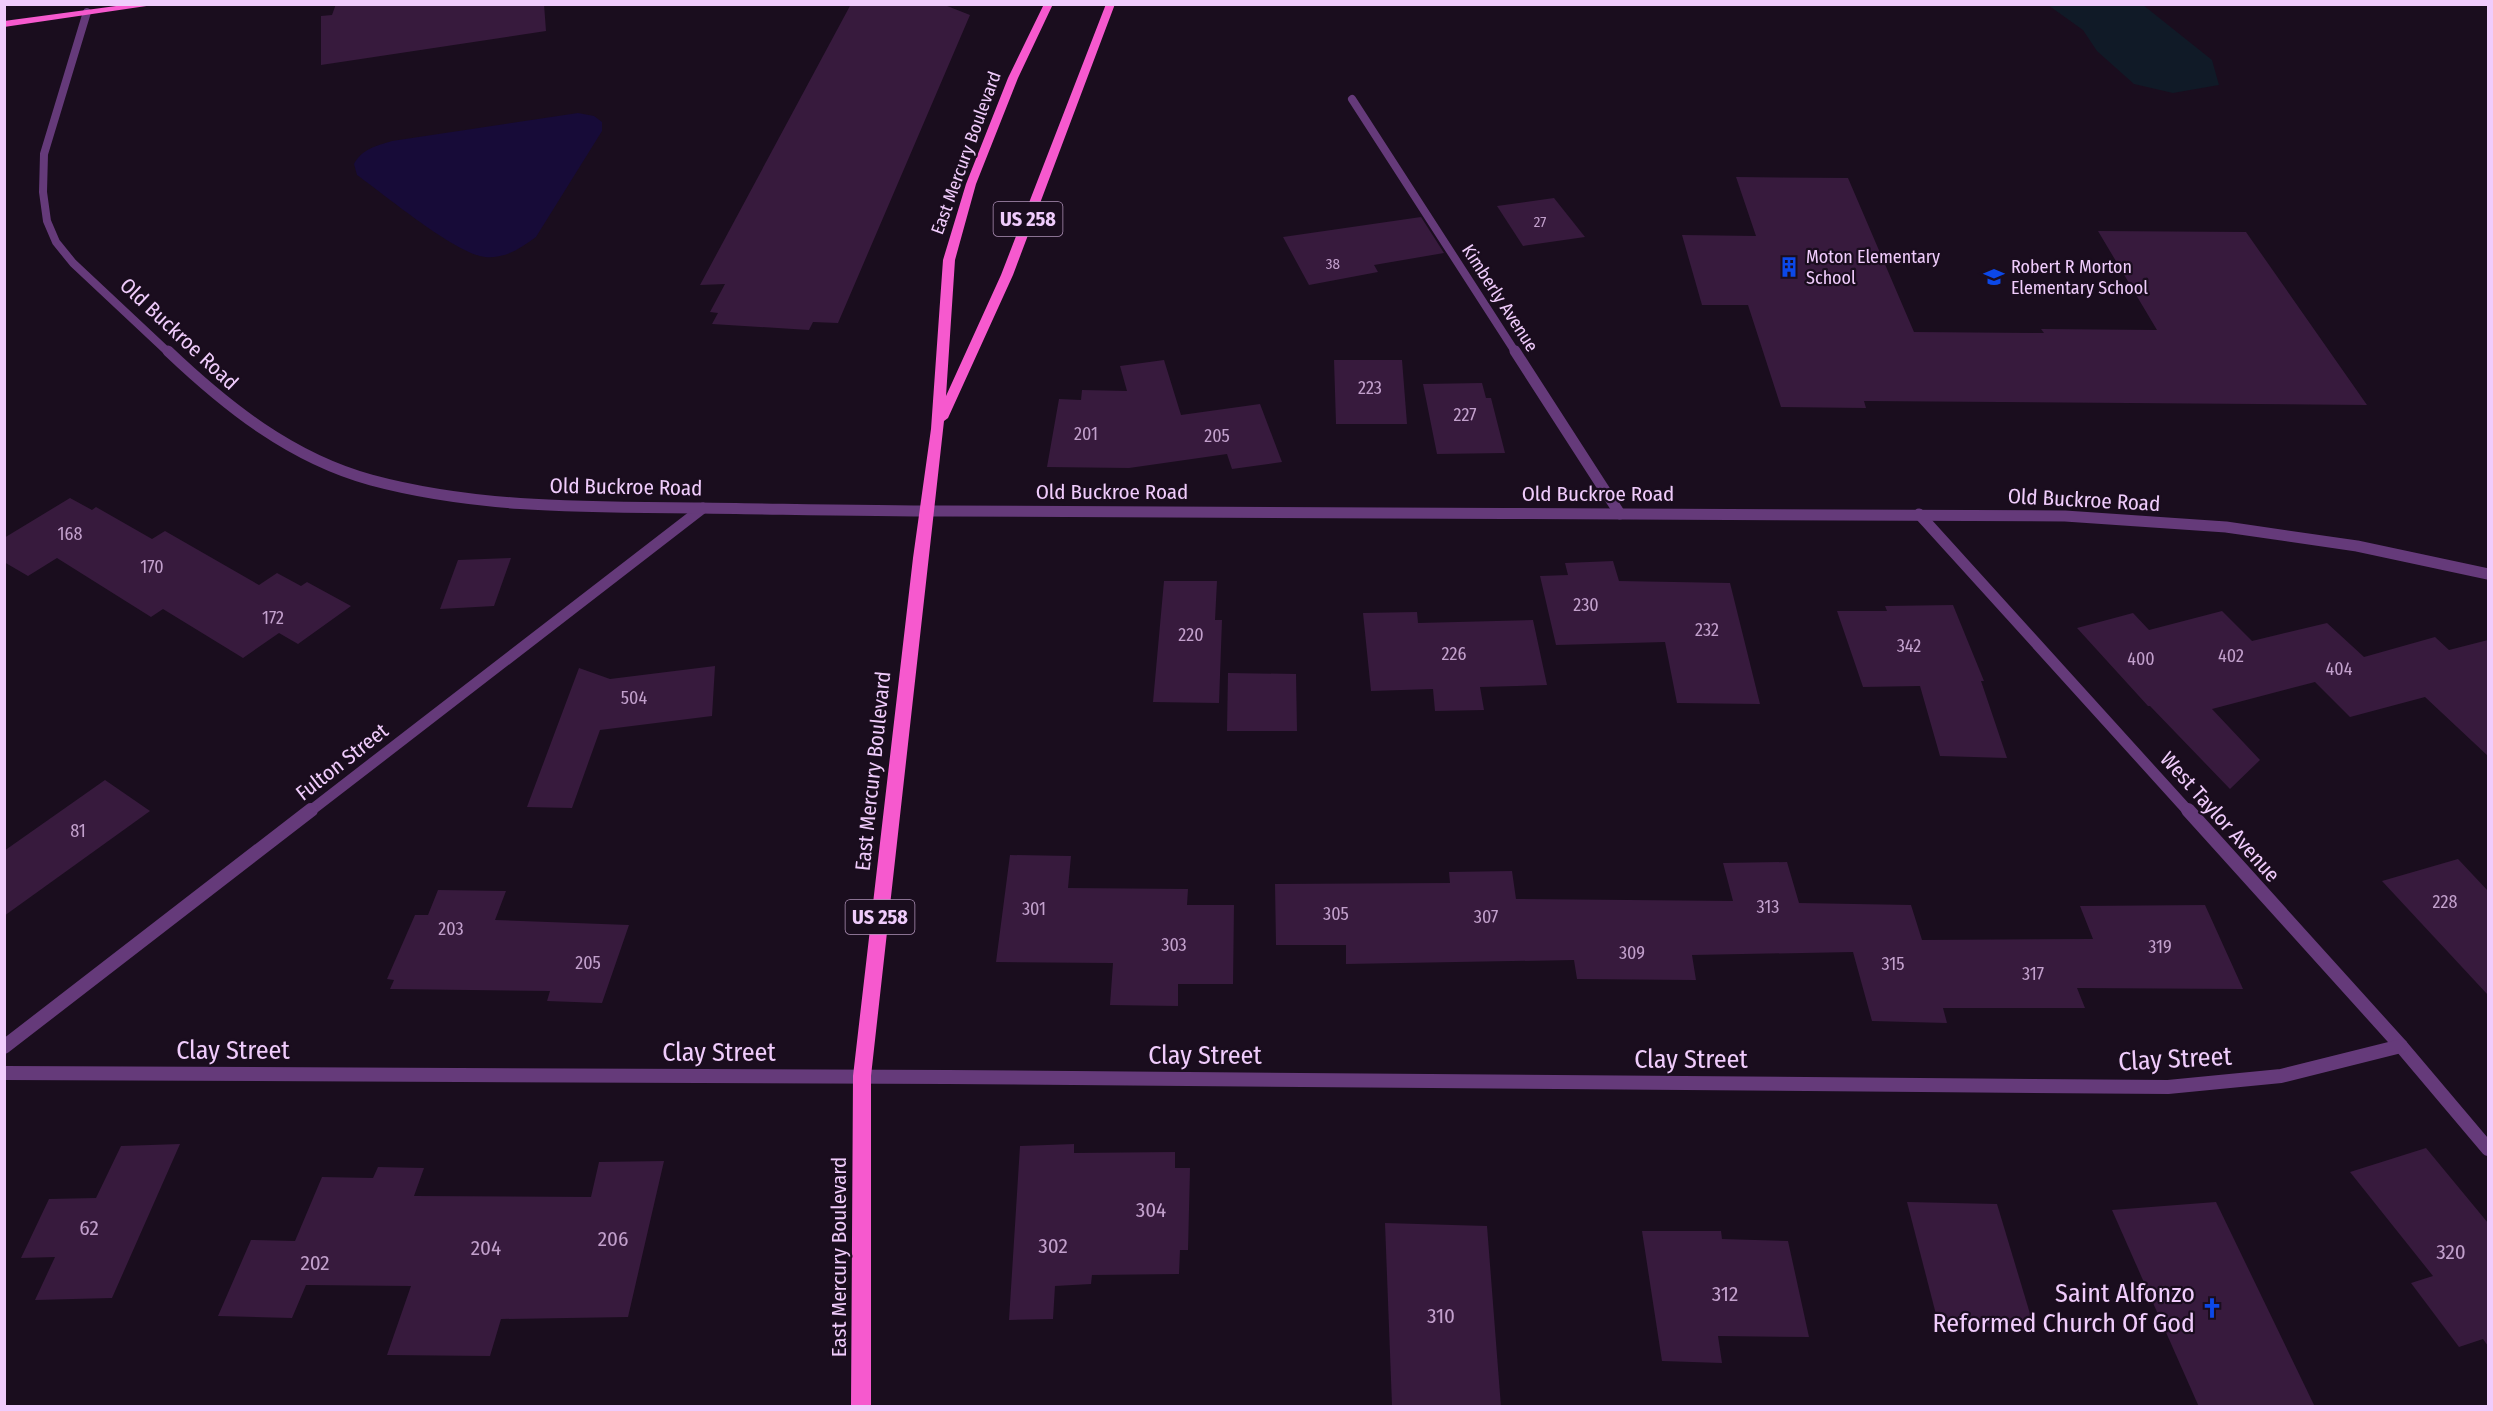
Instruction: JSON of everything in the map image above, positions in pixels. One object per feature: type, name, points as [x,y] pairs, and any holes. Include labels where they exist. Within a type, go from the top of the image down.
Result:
[{"type":"main road","points":[[87,12],[126,4]]},
{"type":"main road","points":[[4,24],[156,4]]},
{"type":"main road","name":"East Mercury Boulevard","points":[[861,1407],[862,1076],[925,511],[937,429],[949,260],[971,184],[1012,78],[1049,4]]},
{"type":"main road","name":"East Mercury Boulevard","points":[[937,429],[1007,275],[1111,4]]},
{"type":"street","name":"Old Buckroe Road","points":[[87,12],[44,154],[44,200],[50,231],[75,264],[159,344],[246,420],[300,454],[364,478],[418,490],[514,503],[576,507],[925,511],[2065,516],[2226,527],[2357,546],[2488,574]]},
{"type":"street","name":"Kimberly Avenue","points":[[1352,99],[1620,514]]},
{"type":"street","name":"Fulton Street","points":[[4,1047],[703,508]]},
{"type":"street","name":"West Taylor Avenue","points":[[1919,514],[2401,1046],[2488,1149]]},
{"type":"street","name":"Clay Street","points":[[4,1073],[862,1076],[2168,1087],[2281,1076],[2401,1046]]},
{"type":"shaded area","points":[[2048,5],[2143,5],[2212,60],[2219,85],[2173,93],[2134,84],[2097,51],[2083,30]]},
{"type":"shaded area","points":[[578,113],[594,116],[602,122],[602,131],[536,237],[519,249],[499,256],[485,257],[472,253],[439,235],[357,175],[354,164],[365,151],[392,141]]},
{"type":"building","points":[[336,4],[544,4],[546,31],[321,65],[321,16],[332,15]]},
{"type":"building","points":[[851,4],[942,4],[970,15],[838,323],[813,322],[809,330],[712,324],[718,313],[710,312],[725,284],[700,285]]},
{"type":"building","name":"Moton Elementary School","points":[[1736,177],[1848,178],[1914,332],[2044,333],[2041,329],[2157,330],[2098,231],[2246,232],[2367,405],[1864,401],[1866,408],[1781,407],[1748,305],[1702,305],[1682,235],[1756,236]]},
{"type":"building","points":[[1554,198],[1585,237],[1523,246],[1497,206]]},
{"type":"building","points":[[1421,217],[1444,253],[1374,265],[1378,272],[1309,285],[1283,237]]},
{"type":"building","points":[[1164,360],[1181,415],[1260,404],[1282,462],[1232,469],[1227,454],[1129,468],[1047,467],[1059,399],[1081,400],[1082,390],[1127,391],[1120,366]]},
{"type":"building","points":[[1334,360],[1402,360],[1407,424],[1336,424]]},
{"type":"building","points":[[1482,383],[1486,398],[1491,398],[1505,453],[1437,454],[1423,384]]},
{"type":"building","points":[[70,498],[92,510],[96,507],[152,539],[165,531],[259,585],[277,573],[301,586],[307,582],[351,606],[298,644],[279,633],[243,658],[163,609],[151,617],[57,558],[28,576],[4,562],[4,538]]},
{"type":"building","points":[[511,558],[494,606],[440,609],[458,560]]},
{"type":"building","points":[[1613,561],[1619,581],[1730,583],[1760,704],[1677,703],[1665,642],[1556,645],[1540,576],[1568,575],[1565,563]]},
{"type":"building","points":[[1164,581],[1217,581],[1215,620],[1222,620],[1219,703],[1153,702]]},
{"type":"building","points":[[1953,605],[1984,681],[1981,681],[2007,758],[1940,756],[1920,686],[1863,687],[1837,611],[1887,611],[1885,606]]},
{"type":"building","points":[[2222,611],[2252,641],[2327,623],[2364,657],[2435,637],[2449,650],[2488,640],[2488,756],[2425,697],[2350,717],[2315,682],[2212,709],[2260,760],[2230,789],[2148,706],[2077,628],[2133,613],[2149,630]]},
{"type":"building","points":[[1417,612],[1418,623],[1533,620],[1547,685],[1480,687],[1484,710],[1435,711],[1433,689],[1371,691],[1363,613]]},
{"type":"building","points":[[715,666],[712,716],[600,730],[572,808],[527,807],[579,668],[610,679]]},
{"type":"building","points":[[1228,673],[1296,674],[1297,731],[1227,731]]},
{"type":"building","points":[[105,780],[150,811],[4,916],[4,851]]},
{"type":"building","points":[[1010,855],[1071,856],[1068,888],[1188,889],[1187,905],[1234,905],[1233,984],[1178,984],[1178,1006],[1110,1005],[1113,963],[996,962]]},
{"type":"building","points":[[2458,859],[2488,891],[2488,995],[2382,881]]},
{"type":"building","points":[[1787,862],[1799,903],[1911,905],[1922,940],[2093,939],[2080,906],[2205,905],[2243,989],[2077,988],[2085,1008],[1943,1008],[1947,1023],[1872,1021],[1853,952],[1692,955],[1696,980],[1577,979],[1574,960],[1346,964],[1346,945],[1276,945],[1275,884],[1450,883],[1449,872],[1512,871],[1516,899],[1733,901],[1723,863]]},
{"type":"building","points":[[438,890],[506,891],[495,920],[629,925],[602,1003],[547,1001],[550,991],[390,989],[394,980],[387,979],[415,915],[428,915]]},
{"type":"building","points":[[180,1144],[112,1298],[35,1300],[55,1257],[21,1258],[49,1199],[96,1198],[121,1146]]},
{"type":"building","points":[[1074,1144],[1074,1153],[1175,1152],[1175,1168],[1190,1168],[1188,1250],[1180,1250],[1179,1274],[1092,1275],[1091,1284],[1055,1286],[1053,1319],[1009,1320],[1020,1146]]},
{"type":"building","points":[[2426,1148],[2488,1223],[2488,1346],[2483,1339],[2459,1347],[2411,1283],[2433,1276],[2350,1172]]},
{"type":"building","points":[[664,1161],[628,1317],[501,1319],[490,1356],[387,1355],[411,1286],[306,1285],[292,1318],[218,1316],[251,1240],[295,1241],[322,1177],[373,1178],[378,1167],[424,1168],[414,1196],[591,1197],[599,1162]]},
{"type":"building","points":[[1907,1202],[1997,1204],[2034,1327],[1939,1326]]},
{"type":"building","name":"Saint Alfonzo Reformed Church Of God","points":[[2216,1202],[2315,1407],[2199,1407],[2112,1210]]},
{"type":"building","points":[[1385,1223],[1487,1226],[1501,1407],[1392,1405]]},
{"type":"building","points":[[1642,1231],[1721,1231],[1722,1239],[1788,1241],[1809,1337],[1718,1336],[1722,1363],[1662,1361]]},
{"type":"place","name":"Moton Elementary School","points":[[1789,267]]},
{"type":"place","name":"Robert R Morton Elementary School","points":[[1994,277]]},
{"type":"place","name":"Saint Alfonzo Reformed Church Of God","points":[[2212,1308]]}]
